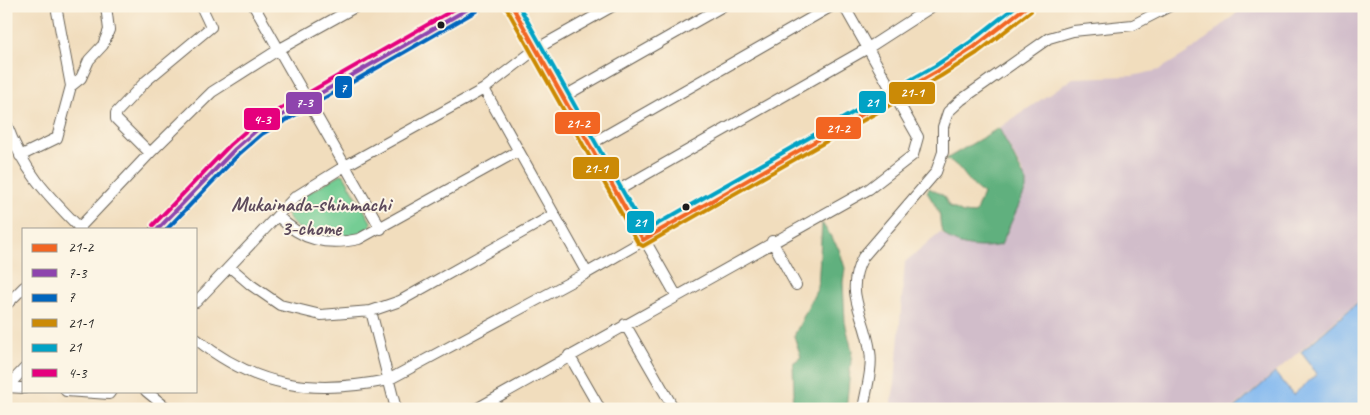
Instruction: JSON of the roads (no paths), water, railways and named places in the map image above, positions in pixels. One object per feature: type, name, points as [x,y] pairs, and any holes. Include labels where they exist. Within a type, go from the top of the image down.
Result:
[{"type":"street","points":[[20,156],[57,138],[71,86],[56,6]]},
{"type":"street","points":[[71,86],[81,78],[88,60],[103,45],[108,30],[106,6]]},
{"type":"street","points":[[150,153],[116,119],[116,113],[146,81],[211,27],[201,6]]},
{"type":"street","points":[[254,6],[306,100],[381,228]]},
{"type":"street","points":[[6,123],[20,156],[43,190],[80,228],[150,153],[212,92],[278,50],[357,6]]},
{"type":"street","points":[[159,228],[234,149],[258,129],[473,6]]},
{"type":"street","points":[[512,6],[615,192],[676,295]]},
{"type":"street","points":[[198,300],[295,197],[345,166],[484,89],[536,49],[613,6]]},
{"type":"street","points":[[563,97],[723,6]]},
{"type":"street","points":[[589,145],[832,6]]},
{"type":"street","points":[[476,409],[772,241],[869,189],[913,155],[918,137],[844,6]]},
{"type":"street","points":[[615,192],[868,48],[933,6]]},
{"type":"street","points":[[198,340],[243,371],[280,383],[321,388],[360,386],[388,380],[587,273],[894,97],[973,48],[1027,6]]},
{"type":"street","points":[[863,409],[871,353],[864,322],[854,294],[853,285],[856,269],[869,250],[936,172],[943,152],[943,127],[948,112],[961,100],[1049,38],[1073,31],[1133,25],[1170,6]]},
{"type":"street","points":[[484,89],[587,273]]},
{"type":"street","points":[[278,216],[300,235],[323,242],[345,242],[359,239],[518,151]]},
{"type":"street","points":[[230,267],[251,285],[280,305],[320,315],[371,311],[400,301],[554,214]]},
{"type":"street","points":[[772,241],[796,285]]},
{"type":"street","points":[[6,305],[22,289]]},
{"type":"street","points":[[371,311],[396,409]]},
{"type":"street","points":[[625,324],[674,409]]},
{"type":"street","points":[[569,355],[600,409]]},
{"type":"street","points":[[7,387],[22,371]]},
{"type":"street","points":[[7,387],[22,388]]},
{"type":"street","points":[[80,392],[108,394],[111,392]]},
{"type":"street","points":[[147,392],[168,409]]},
{"type":"water","points":[[1364,297],[1364,409],[1234,409],[1275,373],[1293,395],[1317,374],[1301,352]]},
{"type":"district","name":"Mukainada-shinmachi 3-chome","points":[[311,216]]}]
